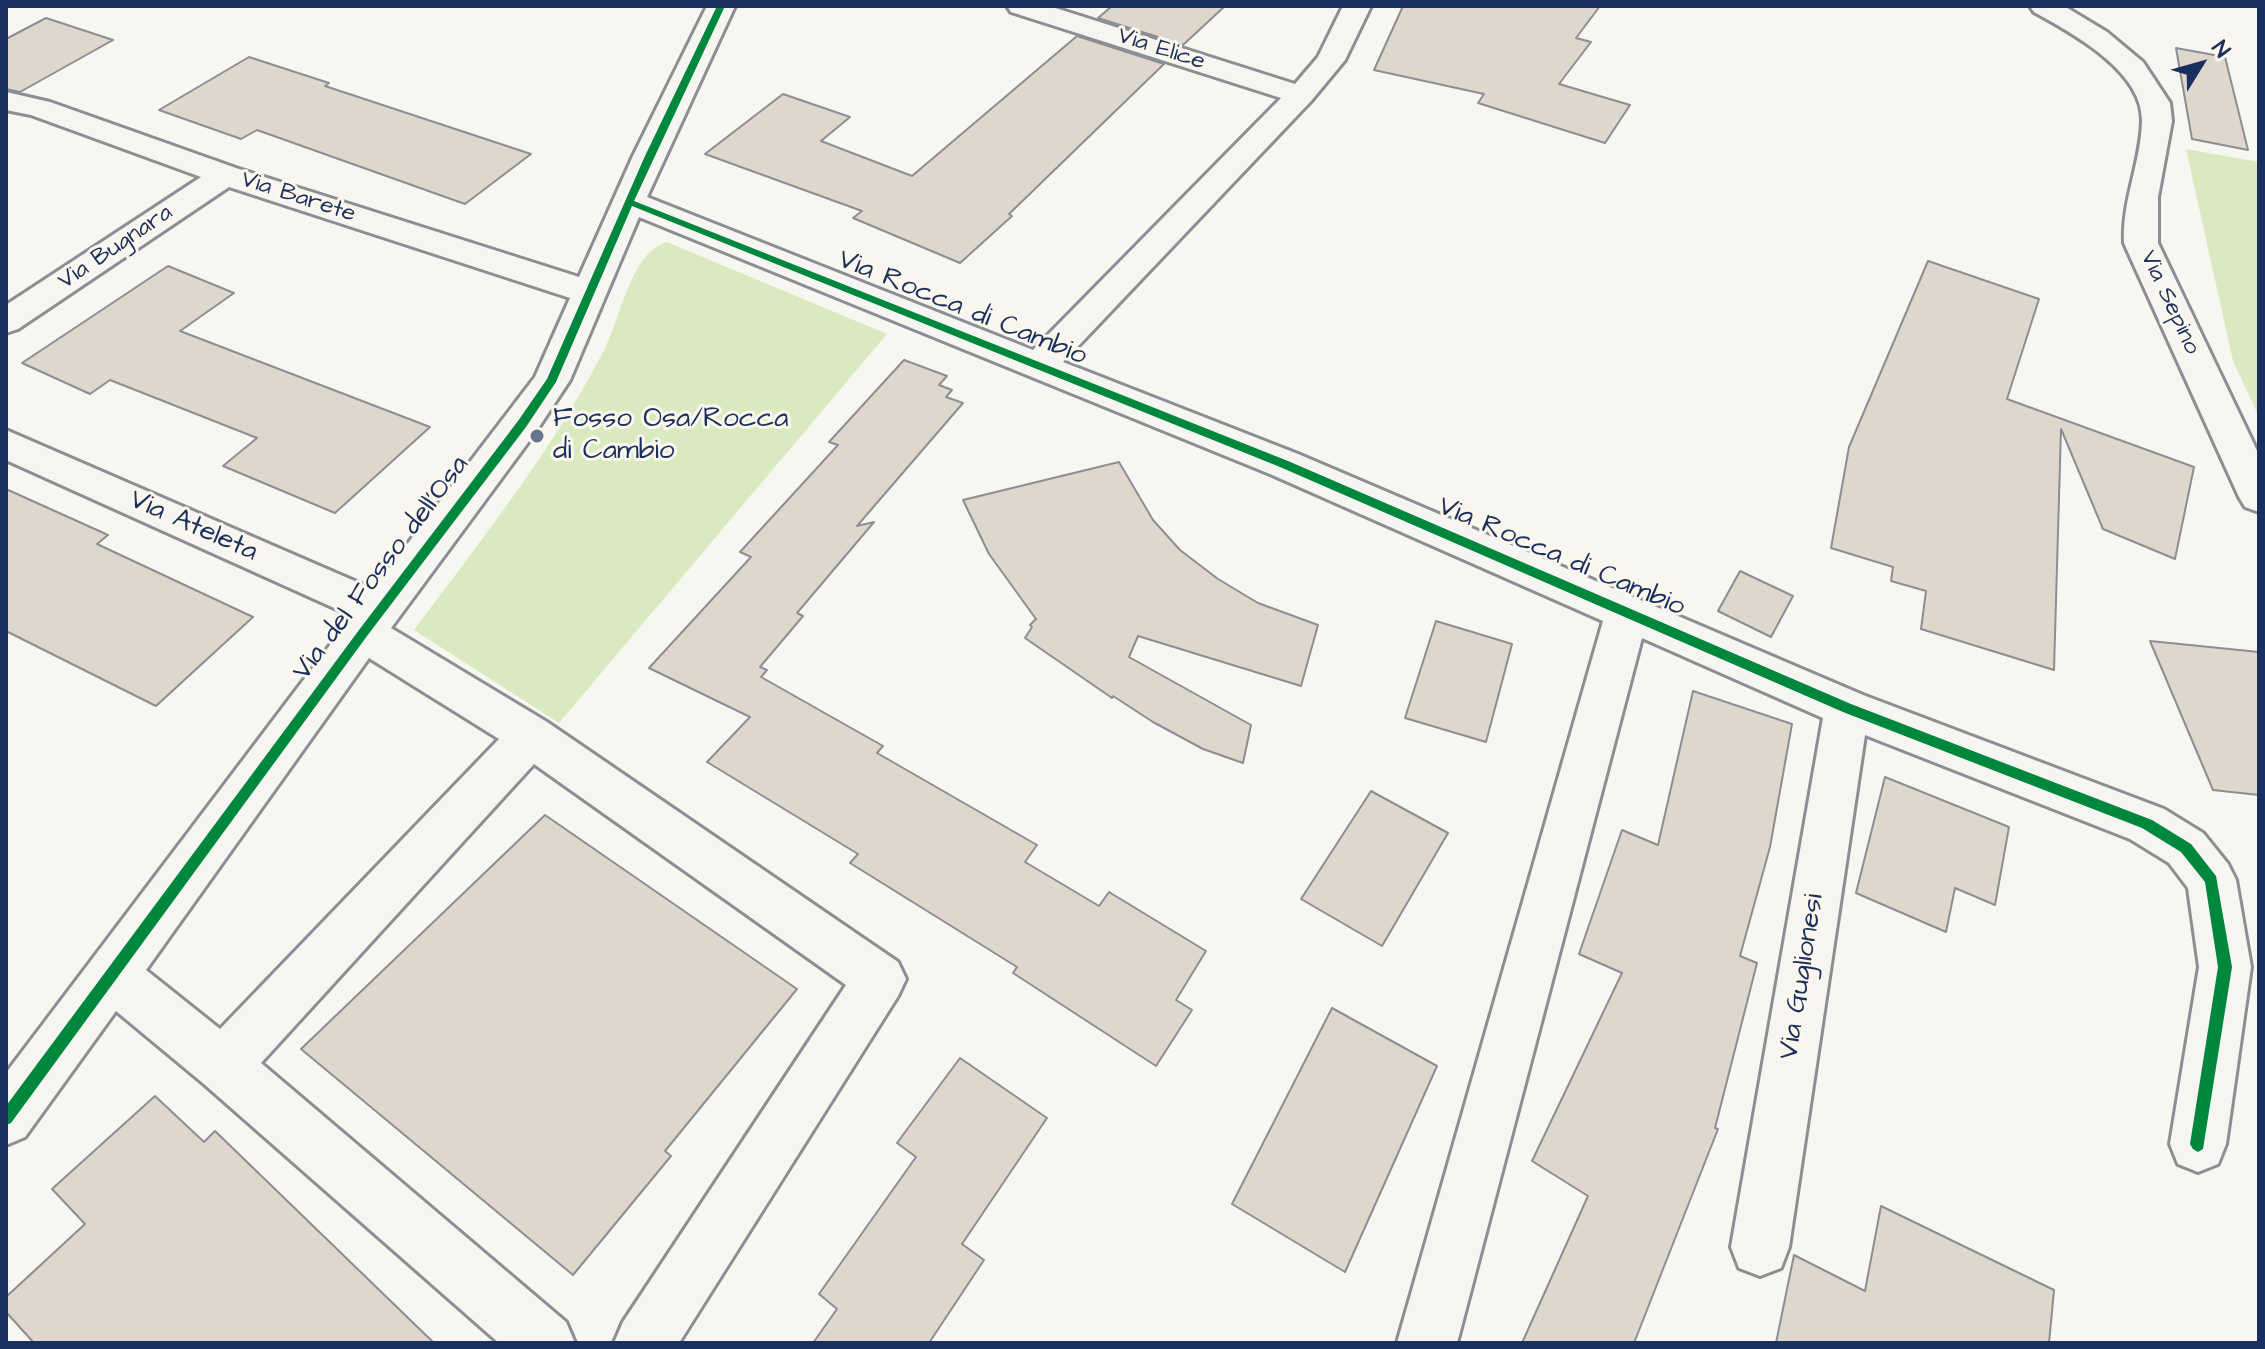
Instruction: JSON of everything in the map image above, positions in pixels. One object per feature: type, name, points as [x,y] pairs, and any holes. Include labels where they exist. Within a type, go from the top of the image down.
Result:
[{"type":"street","name":"Via del Fosso dell'Osa","points":[[6,1118],[22,1065],[112,975],[533,409],[559,366],[630,202],[721,6]]},
{"type":"street","name":"Via Elice","points":[[1021,6],[1301,95]]},
{"type":"street","points":[[1039,365],[1301,95],[1331,60],[1357,6]]},
{"type":"street","name":"Via Sepino","points":[[2044,6],[2113,51],[2141,80],[2155,103],[2156,126],[2139,217],[2141,243],[2259,497]]},
{"type":"street","name":"Via Barete","points":[[6,101],[39,108],[225,175],[592,293]]},
{"type":"street","name":"Via Bugnara","points":[[6,321],[225,175]]},
{"type":"street","name":"Via Rocca di Cambio","points":[[630,202],[1284,464],[1847,708],[2147,824],[2186,848],[2211,880],[2225,967],[2198,1144]]},
{"type":"street","name":"Via Ateleta","points":[[6,444],[372,622],[880,979],[644,1343]]},
{"type":"street","points":[[1427,1343],[1627,612]]},
{"type":"street","name":"Via Guglionesi","points":[[1760,1247],[1847,708]]},
{"type":"street","points":[[223,1065],[531,736]]},
{"type":"street","points":[[112,975],[223,1065],[545,1343]]},
{"type":"green space","points":[[2186,149],[2259,162],[2259,417],[2233,361]]},
{"type":"green space","points":[[667,242],[887,334],[559,723],[414,630],[540,458],[605,348],[628,287],[644,258]]},
{"type":"building","points":[[1112,6],[1225,6],[1183,45],[1098,18]]},
{"type":"building","points":[[1403,6],[1600,6],[1576,38],[1591,42],[1559,84],[1630,105],[1605,143],[1478,103],[1484,94],[1374,70]]},
{"type":"building","points":[[46,18],[113,40],[20,92],[6,89],[6,39]]},
{"type":"building","points":[[1077,36],[1164,64],[1009,214],[1012,216],[960,263],[853,218],[862,211],[705,154],[783,94],[850,117],[821,141],[912,176]]},
{"type":"building","points":[[2176,48],[2225,57],[2248,150],[2192,139]]},
{"type":"building","points":[[249,57],[329,83],[325,86],[531,154],[465,204],[257,130],[241,139],[159,110]]},
{"type":"building","points":[[1928,261],[2039,299],[2007,399],[2194,467],[2175,559],[2103,529],[2061,429],[2054,670],[1921,629],[1926,591],[1891,581],[1893,567],[1831,548],[1849,447]]},
{"type":"building","points":[[168,266],[234,293],[180,331],[430,427],[335,513],[223,466],[257,438],[110,380],[90,394],[22,363]]},
{"type":"building","points":[[904,360],[947,376],[939,385],[952,390],[946,397],[963,403],[857,526],[874,522],[797,613],[803,616],[760,667],[767,670],[761,677],[883,746],[877,753],[1037,845],[1025,862],[1099,906],[1109,892],[1206,951],[1176,1000],[1192,1010],[1156,1066],[1013,973],[1017,967],[850,863],[858,854],[707,762],[750,717],[649,668],[751,557],[740,552],[838,445],[829,442]]},
{"type":"building","points":[[1119,462],[1153,520],[1180,550],[1218,579],[1258,603],[1318,625],[1301,686],[1138,636],[1129,657],[1251,725],[1243,763],[1203,749],[1153,722],[1112,698],[1025,638],[1036,619],[989,554],[963,500]]},
{"type":"building","points":[[6,489],[108,535],[97,544],[253,617],[156,706],[6,631]]},
{"type":"building","points":[[1740,571],[1793,596],[1771,637],[1718,611]]},
{"type":"building","points":[[1436,621],[1512,644],[1486,742],[1405,718]]},
{"type":"building","points":[[2150,641],[2259,652],[2259,795],[2213,790]]},
{"type":"building","points":[[1693,691],[1792,724],[1770,847],[1740,956],[1757,963],[1715,1128],[1718,1129],[1634,1343],[1522,1343],[1588,1196],[1532,1161],[1622,973],[1579,954],[1622,830],[1658,845]]},
{"type":"building","points":[[1885,777],[2009,827],[1995,905],[1955,888],[1946,932],[1856,893]]},
{"type":"building","points":[[1371,791],[1448,833],[1382,946],[1301,899]]},
{"type":"building","points":[[545,815],[797,989],[665,1151],[671,1156],[573,1275],[301,1049]]},
{"type":"building","points":[[1332,1008],[1437,1066],[1345,1272],[1232,1204]]},
{"type":"building","points":[[960,1058],[1047,1118],[962,1244],[984,1260],[929,1343],[813,1343],[837,1309],[819,1294],[916,1157],[897,1143]]},
{"type":"building","points":[[155,1096],[204,1142],[215,1131],[434,1343],[34,1343],[6,1312],[6,1297],[85,1224],[52,1189]]},
{"type":"building","points":[[1881,1206],[2054,1290],[2049,1343],[1776,1343],[1794,1255],[1865,1291]]},
{"type":"cycle path","points":[[6,1118],[552,380],[649,156],[721,6]]},
{"type":"cycle path","points":[[630,202],[1284,464],[1847,708],[2147,824],[2186,848],[2211,880],[2225,967],[2198,1144]]},
{"type":"place","name":"Fosso Osa/Rocca di Cambio","points":[[537,436]]}]
